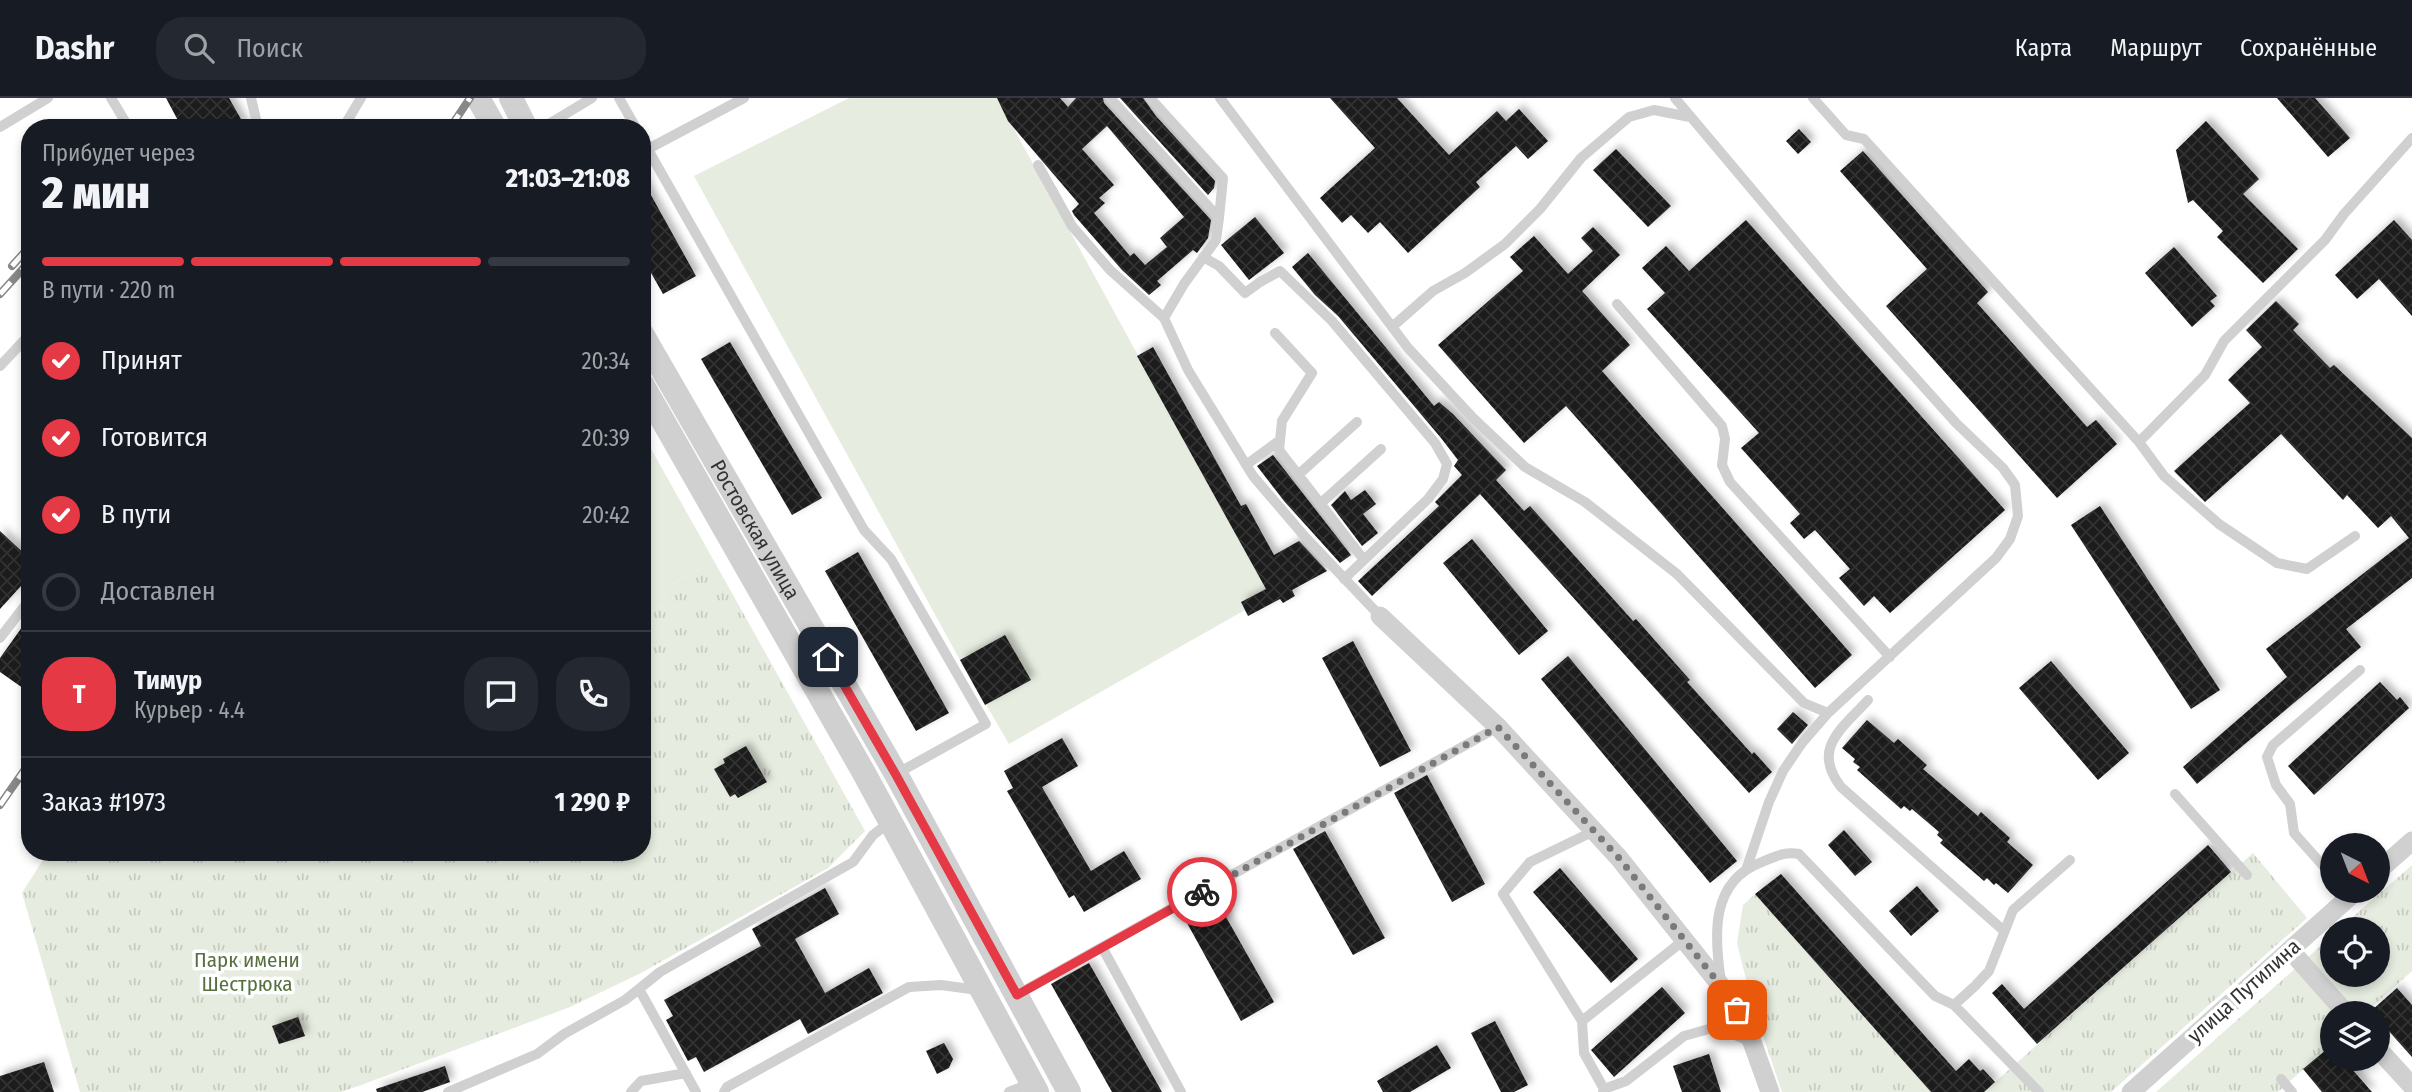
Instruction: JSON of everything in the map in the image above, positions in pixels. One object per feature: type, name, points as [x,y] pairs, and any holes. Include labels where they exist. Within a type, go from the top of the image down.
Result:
[{"type":"street","points":[[478,98],[490,119]]},
{"type":"street","points":[[511,98],[522,119]]},
{"type":"street","name":"Ростовская улица","points":[[651,350],[896,775],[1069,1092]]},
{"type":"street","name":"Ростовская улица","points":[[651,400],[890,822],[981,990],[1026,1089]]},
{"type":"street","points":[[1380,616],[1498,727],[1619,858],[1737,1010],[1770,1092]]},
{"type":"street","points":[[2390,860],[2412,841]]},
{"type":"street","name":"улица Путилина","points":[[2131,1092],[2339,903]]},
{"type":"street","points":[[2290,950],[2335,1001]]},
{"type":"street","points":[[2390,1062],[2412,1086]]},
{"type":"lane","points":[[0,127],[48,98]]},
{"type":"lane","points":[[111,98],[123,119]]},
{"type":"lane","points":[[251,98],[256,119]]},
{"type":"lane","points":[[348,119],[361,98]]},
{"type":"lane","points":[[557,119],[592,98]]},
{"type":"lane","points":[[619,98],[631,119]]},
{"type":"lane","points":[[651,147],[744,98]]},
{"type":"lane","points":[[1110,98],[1219,218]]},
{"type":"lane","points":[[1150,98],[1223,178],[1216,240],[1184,284],[1164,318]]},
{"type":"lane","points":[[1220,98],[1408,348],[1473,418],[1525,467],[1585,502],[1677,574],[1804,704],[1829,713]]},
{"type":"lane","points":[[1675,98],[1843,297],[1956,422],[2003,468],[2015,485],[2018,516],[2010,539],[1996,558],[1829,713],[1802,743],[1783,771],[1769,802],[1747,867],[1724,896],[1717,918],[1716,950],[1721,986]]},
{"type":"lane","points":[[1812,98],[1846,135],[1864,139],[2139,442],[2164,476],[2219,524],[2277,563],[2307,569],[2355,536]]},
{"type":"lane","points":[[1392,327],[1433,291],[1465,273],[1505,244],[1540,209],[1581,158],[1629,117],[1654,110],[1690,117]]},
{"type":"lane","points":[[2139,442],[2205,374],[2224,341],[2325,240],[2344,214],[2412,138]]},
{"type":"lane","points":[[651,154],[864,530],[891,559],[986,724],[896,775]]},
{"type":"lane","points":[[1038,165],[1072,226],[1110,270],[1164,318],[1188,370],[1246,465],[1270,497],[1380,616]]},
{"type":"lane","points":[[1203,257],[1219,266],[1245,293],[1280,271],[1332,321],[1435,443],[1447,464],[1443,479],[1428,499],[1344,579]]},
{"type":"lane","points":[[1617,304],[1722,426],[1725,439],[1722,464],[1730,482],[1890,657]]},
{"type":"lane","points":[[1275,333],[1312,373],[1282,421],[1279,450],[1364,560]]},
{"type":"lane","points":[[0,366],[21,344]]},
{"type":"lane","points":[[1298,475],[1357,422]]},
{"type":"lane","points":[[1246,465],[1280,440]]},
{"type":"lane","points":[[1320,504],[1381,449]]},
{"type":"lane","points":[[0,638],[21,611]]},
{"type":"lane","points":[[2320,862],[2294,832],[2290,804],[2276,785],[2267,757],[2273,745],[2360,670]]},
{"type":"lane","points":[[1868,700],[1831,742],[1827,754],[1832,776],[1841,787],[2003,930]]},
{"type":"lane","points":[[1017,995],[1498,727]]},
{"type":"lane","points":[[2175,794],[2247,875]]},
{"type":"lane","points":[[448,1092],[537,1054],[564,1034],[625,1000],[660,972],[853,862],[873,835],[890,822]]},
{"type":"lane","points":[[1594,831],[1530,862],[1503,894],[1582,1021],[1584,1053],[1603,1091],[1626,1081],[1684,1036],[1716,1027],[1752,1042]]},
{"type":"lane","points":[[1747,867],[1790,852],[1799,854],[1935,996],[1954,1005],[2039,1092]]},
{"type":"lane","points":[[1954,1005],[1989,971],[2009,915],[2017,905],[2070,860]]},
{"type":"lane","points":[[1582,1021],[1684,940]]},
{"type":"lane","points":[[1102,947],[1181,1092]]},
{"type":"lane","points":[[724,1092],[727,1087],[909,987],[941,985],[981,990]]},
{"type":"lane","points":[[639,989],[696,1092]]},
{"type":"lane","points":[[631,1092],[641,1081],[686,1073]]},
{"type":"lane","points":[[2281,1079],[2292,1092]]},
{"type":"green space","points":[[849,98],[997,98],[1266,589],[1241,602],[1245,610],[1009,744],[960,660],[694,176]]},
{"type":"green space","points":[[651,449],[714,561],[663,589],[669,602],[651,611]]},
{"type":"green space","name":"Парк имени Шестрюка","points":[[714,561],[865,831],[828,868],[641,973],[570,1007],[341,1092],[80,1092],[22,893],[42,861],[651,861],[651,611],[669,602],[663,589]]},
{"type":"green space","points":[[2253,853],[2307,918],[2111,1092],[1984,1092]]},
{"type":"green space","points":[[2412,865],[2412,971],[2378,1001],[2320,1001],[2320,1054],[2278,1092],[2156,1092],[2320,947],[2320,987],[2390,987],[2390,917],[2353,917],[2369,903],[2390,903],[2390,884]]},
{"type":"green space","points":[[1755,894],[1931,1092],[1782,1092],[1752,1003],[1737,943],[1743,905]]},
{"type":"building","points":[[166,98],[229,98],[241,119],[177,119]]},
{"type":"building","points":[[997,98],[1060,98],[1068,107],[1076,98],[1103,98],[1104,103],[1211,220],[1208,238],[1197,253],[1193,250],[1157,281],[1161,285],[1149,295],[1122,270],[1074,215],[1072,211],[1079,204],[1008,121]],"holes":[[[1107,126],[1184,217],[1160,238],[1167,247],[1145,265],[1134,253],[1130,256],[1094,213],[1105,203],[1099,198],[1114,185],[1082,149]]]},
{"type":"building","points":[[1120,98],[1143,98],[1215,181],[1214,188],[1208,195]]},
{"type":"building","points":[[1330,98],[1397,98],[1449,155],[1497,111],[1506,121],[1519,109],[1548,141],[1528,159],[1516,146],[1476,182],[1480,187],[1408,253],[1380,222],[1368,233],[1351,215],[1342,223],[1320,198],[1375,148]]},
{"type":"building","points":[[2277,98],[2315,98],[2350,138],[2328,157]]},
{"type":"building","points":[[2206,121],[2259,179],[2243,194],[2298,249],[2263,283],[2217,237],[2223,231],[2193,200],[2188,203],[2176,150]]},
{"type":"building","points":[[1799,129],[1811,142],[1798,154],[1786,141]]},
{"type":"building","points":[[1616,149],[1671,206],[1648,227],[1593,170]]},
{"type":"building","points":[[1863,151],[1988,292],[1977,303],[2087,427],[2096,420],[2117,444],[2057,498],[1886,306],[1927,269],[1840,171]]},
{"type":"building","points":[[651,195],[696,276],[663,294],[651,273]]},
{"type":"building","points":[[1255,217],[1284,253],[1249,280],[1221,245]]},
{"type":"building","points":[[1746,220],[2005,510],[1890,613],[1874,596],[1864,606],[1839,578],[1850,569],[1815,530],[1804,539],[1790,523],[1800,514],[1741,448],[1759,433],[1647,309],[1665,293],[1642,268],[1666,246],[1689,271]]},
{"type":"building","points":[[2394,220],[2412,240],[2412,316],[2379,279],[2357,299],[2335,275]]},
{"type":"building","points":[[1593,227],[1620,255],[1582,291],[1630,345],[1602,371],[1852,655],[1815,688],[1566,406],[1524,443],[1438,345],[1523,271],[1510,257],[1534,236],[1568,274],[1593,251],[1581,238]]},
{"type":"building","points":[[2174,247],[2217,296],[2210,301],[2215,306],[2192,327],[2145,273]]},
{"type":"building","points":[[1308,253],[1434,406],[1439,402],[1453,414],[1506,470],[1496,480],[1524,511],[1530,506],[1633,621],[1636,619],[1690,680],[1687,682],[1752,754],[1754,752],[1772,772],[1749,793],[1480,494],[1372,596],[1358,581],[1439,506],[1435,502],[1462,475],[1454,466],[1458,460],[1441,438],[1338,316],[1315,295],[1292,267]]},
{"type":"building","points":[[2276,301],[2299,324],[2293,330],[2330,368],[2334,365],[2412,438],[2412,578],[2346,629],[2361,647],[2197,784],[2183,767],[2287,677],[2266,649],[2409,538],[2391,516],[2378,528],[2347,495],[2343,500],[2281,434],[2205,502],[2174,471],[2250,403],[2228,380],[2262,347],[2246,330]]},
{"type":"building","points":[[730,342],[822,498],[792,515],[701,359]]},
{"type":"building","points":[[1153,347],[1241,506],[1246,504],[1274,555],[1299,541],[1327,571],[1292,590],[1295,596],[1283,603],[1280,599],[1248,616],[1241,602],[1266,589],[1137,356]]},
{"type":"building","points":[[1273,455],[1351,555],[1340,563],[1284,501],[1257,466]]},
{"type":"building","points":[[1365,490],[1376,504],[1363,514],[1378,533],[1362,546],[1331,505],[1345,491],[1351,500]]},
{"type":"building","points":[[2100,506],[2220,690],[2191,709],[2071,525]]},
{"type":"building","points":[[0,531],[21,551],[21,586],[0,609]]},
{"type":"building","points":[[1472,539],[1548,631],[1519,655],[1443,563]]},
{"type":"building","points":[[858,552],[949,713],[916,731],[825,571]]},
{"type":"building","points":[[21,629],[21,687],[0,672],[0,658]]},
{"type":"building","points":[[1005,635],[1031,680],[985,705],[960,660]]},
{"type":"building","points":[[1353,641],[1411,751],[1380,767],[1322,658]]},
{"type":"building","points":[[1568,656],[1737,861],[1710,883],[1541,679]]},
{"type":"building","points":[[2051,661],[2129,753],[2098,780],[2019,688]]},
{"type":"building","points":[[2380,682],[2397,700],[2400,697],[2409,708],[2314,795],[2288,766]]},
{"type":"building","points":[[1793,712],[1808,725],[1792,744],[1777,729]]},
{"type":"building","points":[[1867,720],[1894,743],[1898,739],[1927,765],[1923,769],[1978,816],[1981,812],[2010,838],[2007,842],[2033,865],[2008,893],[1987,878],[1984,881],[1940,843],[1943,840],[1937,835],[1939,832],[1912,809],[1910,811],[1904,806],[1901,809],[1857,770],[1860,767],[1853,762],[1855,759],[1842,748]]},
{"type":"building","points":[[1062,738],[1078,766],[1042,787],[1091,871],[1124,851],[1141,879],[1084,912],[1074,895],[1069,898],[1007,791],[1013,788],[1004,771]]},
{"type":"building","points":[[746,746],[767,782],[738,798],[735,794],[730,797],[714,769],[725,763],[723,759]]},
{"type":"building","points":[[1427,775],[1485,884],[1452,902],[1394,793]]},
{"type":"building","points":[[1844,830],[1872,862],[1855,876],[1828,845]]},
{"type":"building","points":[[1325,831],[1385,938],[1353,955],[1293,849]]},
{"type":"building","points":[[2208,845],[2231,872],[2037,1044],[1992,993],[2002,984],[2024,1009]]},
{"type":"building","points":[[1560,868],[1638,959],[1611,983],[1533,892]]},
{"type":"building","points":[[1781,874],[1956,1071],[1969,1059],[1995,1082],[1984,1092],[1931,1092],[1755,894]]},
{"type":"building","points":[[1917,886],[1939,911],[1911,936],[1889,911]]},
{"type":"building","points":[[825,888],[839,914],[795,939],[825,993],[869,968],[883,993],[808,1034],[800,1019],[704,1072],[696,1057],[688,1061],[666,1020],[673,1016],[664,1000],[761,946],[752,929]]},
{"type":"building","points":[[1213,894],[1274,1002],[1241,1021],[1181,912]]},
{"type":"building","points":[[1089,963],[1162,1092],[1112,1092],[1051,984]]},
{"type":"building","points":[[1662,987],[1685,1013],[1614,1077],[1591,1050]]},
{"type":"building","points":[[2397,988],[2412,1005],[2412,1057],[2390,1032],[2390,1001],[2382,1001]]},
{"type":"building","points":[[298,1017],[305,1036],[279,1044],[272,1026]]},
{"type":"building","points":[[1495,1021],[1528,1085],[1514,1092],[1501,1092],[1471,1033]]},
{"type":"building","points":[[944,1043],[953,1059],[949,1068],[937,1074],[926,1051]]},
{"type":"building","points":[[1437,1045],[1451,1068],[1410,1092],[1383,1092],[1377,1081]]},
{"type":"building","points":[[1709,1054],[1721,1092],[1682,1092],[1673,1066]]},
{"type":"building","points":[[2320,1055],[2320,1071],[2354,1071],[2372,1092],[2322,1092],[2303,1069]]},
{"type":"building","points":[[44,1062],[54,1092],[0,1092],[0,1076]]},
{"type":"building","points":[[445,1066],[450,1082],[422,1092],[377,1092],[376,1089]]},
{"type":"railway","points":[[456,119],[470,98]]},
{"type":"railway","points":[[12,266],[21,256]]},
{"type":"railway","points":[[0,294],[21,271]]},
{"type":"railway","points":[[0,805],[21,775]]},
{"type":"way so far","points":[[1202,892],[1498,727],[1619,858],[1737,1010]]},
{"type":"route","points":[[828,657],[1017,995],[1202,892]]}]
